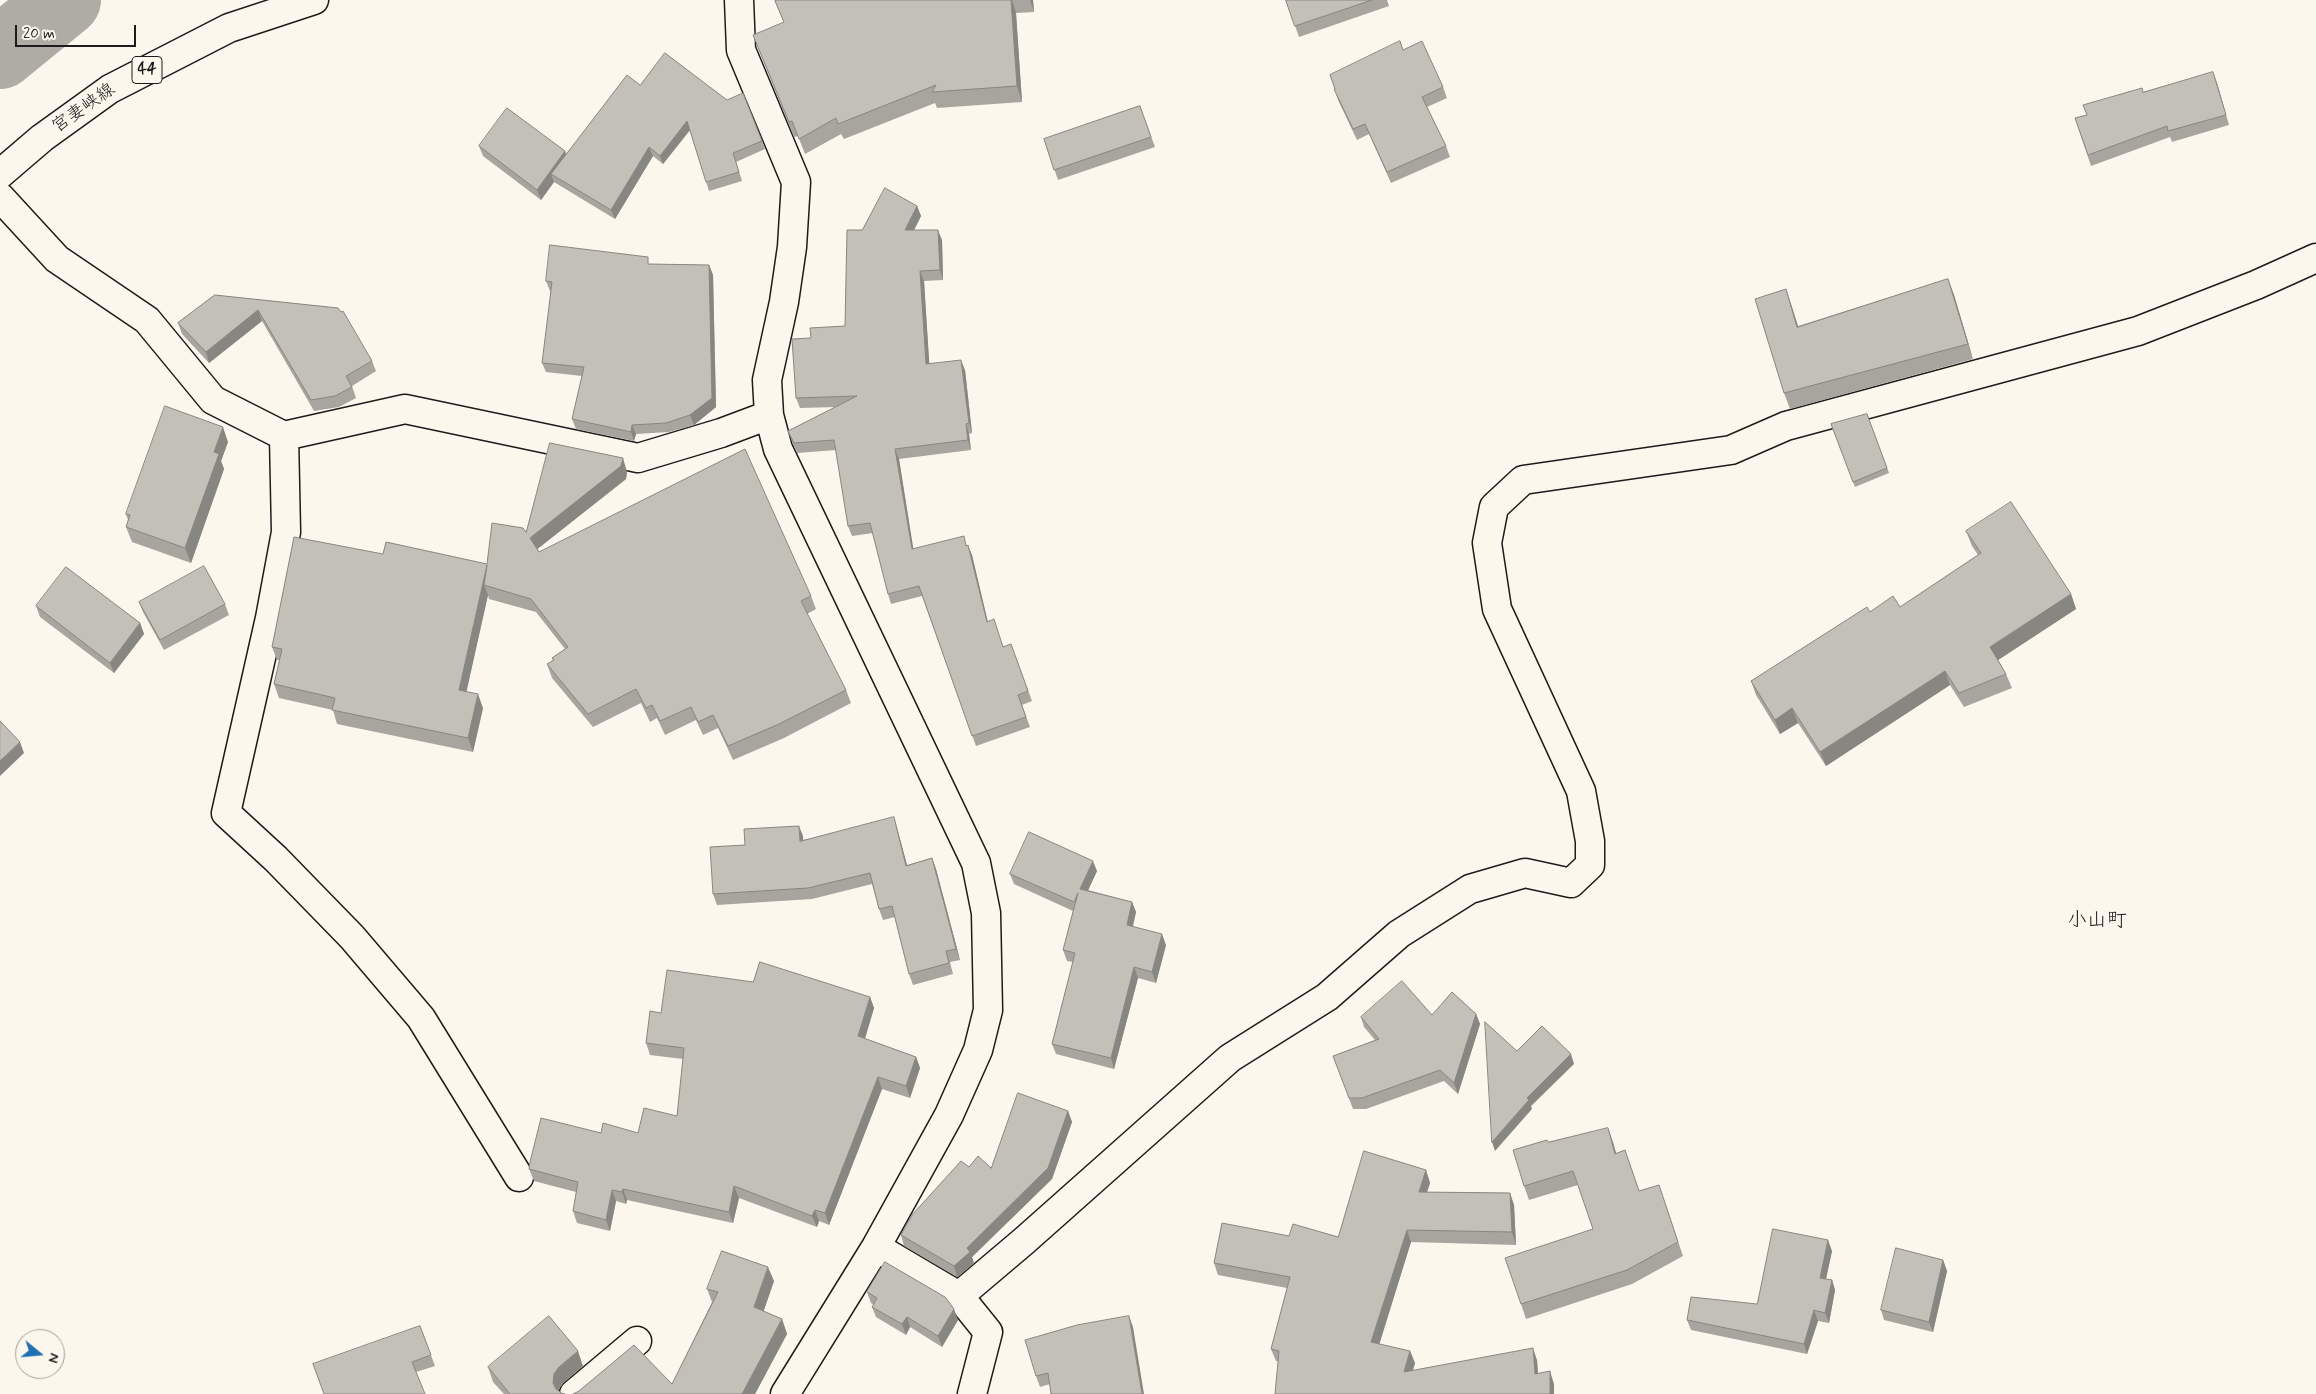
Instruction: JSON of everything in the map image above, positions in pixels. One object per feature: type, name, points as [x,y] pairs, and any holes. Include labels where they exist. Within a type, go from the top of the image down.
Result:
[{"type":"street","name":"宮妻峡線","points":[[0,174],[42,138],[110,89],[229,28],[314,0]]},
{"type":"street","points":[[739,0],[741,50],[796,182],[792,247],[784,302],[768,380],[769,415],[778,448],[976,863],[986,913],[988,1010],[978,1050],[949,1115],[876,1247],[785,1394]]},
{"type":"street","points":[[0,197],[57,259],[147,320],[213,400],[284,436],[405,409],[638,458],[721,433],[769,415]]},
{"type":"street","points":[[958,1296],[1024,1241],[1230,1058],[1328,997],[1399,934],[1470,889],[1525,873],[1571,883],[1590,865],[1590,841],[1582,791],[1497,609],[1487,543],[1494,506],[1523,480],[1731,450],[1786,426],[2138,331],[2256,285],[2316,258]]},
{"type":"street","points":[[284,436],[286,532],[270,618],[226,813],[276,858],[352,937],[421,1018],[519,1177]]},
{"type":"street","points":[[876,1247],[958,1296],[988,1332],[972,1394]]},
{"type":"street","points":[[574,1394],[637,1341]]},
{"type":"building","points":[[1011,0],[1017,86],[932,92],[936,85],[838,124],[836,118],[799,139],[792,121],[789,122],[753,35],[784,22],[775,1]]},
{"type":"building","points":[[1286,0],[1372,0],[1295,26]]},
{"type":"building","points":[[1400,41],[1403,50],[1422,41],[1443,87],[1422,97],[1446,146],[1387,172],[1365,124],[1353,129],[1334,89],[1330,75]]},
{"type":"building","points":[[665,53],[727,100],[743,93],[762,141],[733,153],[739,172],[706,182],[687,121],[660,156],[649,147],[611,210],[551,174],[627,75],[640,85]]},
{"type":"building","points":[[2213,72],[2226,115],[2168,131],[2167,126],[2088,155],[2075,118],[2087,115],[2083,105],[2142,88],[2143,92]]},
{"type":"building","points":[[1140,106],[1151,137],[1054,170],[1044,139]]},
{"type":"building","points":[[507,108],[565,151],[537,190],[479,146]]},
{"type":"building","points":[[885,188],[917,206],[905,230],[938,230],[940,270],[920,271],[926,364],[961,360],[969,423],[966,424],[968,440],[895,449],[912,549],[964,536],[966,546],[968,545],[987,622],[994,619],[1003,647],[1011,644],[1028,691],[1018,695],[1026,717],[972,736],[919,586],[888,594],[870,523],[848,526],[834,440],[794,443],[788,431],[857,396],[796,398],[792,339],[811,338],[810,328],[845,326],[847,230],[862,230]]},
{"type":"building","points":[[550,245],[648,257],[648,264],[709,265],[712,398],[690,415],[666,423],[632,425],[631,432],[572,419],[584,367],[542,363],[552,282],[546,281]]},
{"type":"building","points":[[1948,279],[1968,344],[1784,393],[1755,299],[1786,289],[1797,327]]},
{"type":"building","points":[[215,295],[338,308],[341,312],[343,311],[372,361],[346,376],[352,387],[335,396],[311,400],[258,310],[206,352],[178,323]]},
{"type":"building","points":[[165,406],[223,427],[214,452],[219,454],[185,548],[126,527],[130,515],[126,514]]},
{"type":"building","points":[[1867,414],[1887,468],[1853,482],[1831,424]]},
{"type":"building","points":[[550,443],[623,458],[621,466],[530,538],[539,552],[745,449],[811,596],[801,601],[846,690],[779,724],[728,746],[713,715],[698,722],[691,707],[660,721],[652,705],[646,708],[636,689],[588,714],[547,664],[554,660],[552,658],[568,647],[531,599],[484,585],[487,565],[459,690],[478,694],[468,738],[332,710],[335,698],[274,684],[282,649],[272,647],[294,537],[383,554],[386,542],[487,564],[492,523],[523,528],[526,532]]},
{"type":"building","points":[[2011,502],[2071,594],[1990,647],[2006,674],[1959,693],[1945,671],[1820,752],[1792,708],[1775,720],[1751,681],[1867,607],[1870,612],[1893,596],[1900,607],[1981,553],[1966,531]]},
{"type":"building","points":[[204,566],[225,604],[160,640],[139,602]]},
{"type":"building","points":[[66,567],[140,623],[110,663],[36,606]]},
{"type":"building","points":[[0,721],[20,742],[0,761]]},
{"type":"building","points":[[894,817],[906,866],[932,858],[956,949],[946,951],[949,963],[909,974],[892,906],[879,909],[870,873],[808,888],[713,894],[710,847],[745,845],[744,829],[799,826],[800,841]]},
{"type":"building","points":[[1029,832],[1093,861],[1080,889],[1132,902],[1127,925],[1162,934],[1152,972],[1134,967],[1111,1058],[1052,1044],[1075,953],[1063,950],[1078,893],[1074,902],[1010,874]]},
{"type":"building","points":[[760,962],[870,997],[858,1036],[916,1057],[906,1086],[878,1077],[825,1213],[815,1210],[812,1216],[734,1186],[729,1212],[623,1189],[622,1192],[612,1190],[606,1220],[573,1211],[578,1182],[529,1169],[541,1118],[601,1133],[603,1123],[638,1133],[644,1108],[677,1116],[684,1048],[646,1043],[650,1011],[661,1013],[667,970],[753,982]]},
{"type":"building","points":[[1402,981],[1432,1015],[1452,992],[1476,1014],[1454,1083],[1440,1070],[1362,1098],[1349,1098],[1333,1056],[1379,1039],[1361,1017]]},
{"type":"building","points":[[1485,1022],[1517,1051],[1542,1026],[1571,1054],[1527,1098],[1529,1100],[1492,1142]]},
{"type":"building","points":[[1018,1093],[1068,1111],[1048,1168],[967,1248],[970,1252],[954,1266],[901,1235],[912,1215],[961,1161],[969,1167],[978,1156],[991,1168]]},
{"type":"building","points":[[1608,1128],[1615,1154],[1625,1150],[1639,1191],[1659,1185],[1678,1242],[1627,1270],[1521,1304],[1505,1258],[1593,1229],[1573,1171],[1524,1186],[1513,1150],[1547,1140],[1548,1142]]},
{"type":"building","points":[[1364,1151],[1426,1170],[1419,1192],[1510,1193],[1512,1232],[1407,1230],[1371,1342],[1410,1351],[1404,1372],[1533,1348],[1535,1374],[1550,1371],[1550,1394],[1275,1394],[1279,1351],[1271,1349],[1290,1277],[1214,1263],[1222,1223],[1289,1236],[1293,1224],[1338,1237]]},
{"type":"building","points":[[1773,1229],[1828,1240],[1820,1278],[1832,1280],[1825,1313],[1814,1310],[1804,1344],[1687,1320],[1691,1297],[1757,1304]]},
{"type":"building","points":[[1896,1248],[1943,1260],[1929,1322],[1881,1310]]},
{"type":"building","points":[[722,1251],[768,1267],[754,1307],[782,1319],[742,1394],[573,1394],[634,1345],[672,1384],[718,1292],[707,1289]]},
{"type":"building","points":[[885,1262],[945,1297],[954,1309],[938,1336],[907,1317],[902,1324],[872,1307],[877,1298],[867,1292]]},
{"type":"building","points":[[549,1316],[578,1351],[559,1367],[554,1374],[553,1383],[556,1389],[563,1394],[510,1394],[488,1367]]},
{"type":"building","points":[[1129,1316],[1142,1394],[1051,1394],[1048,1373],[1036,1376],[1025,1340],[1077,1325]]},
{"type":"building","points":[[420,1326],[431,1355],[412,1362],[425,1394],[324,1394],[313,1364]]},
{"type":"waterway","points":[[0,53],[65,0]]},
{"type":"district","name":"小山町","points":[[2097,922]]}]
